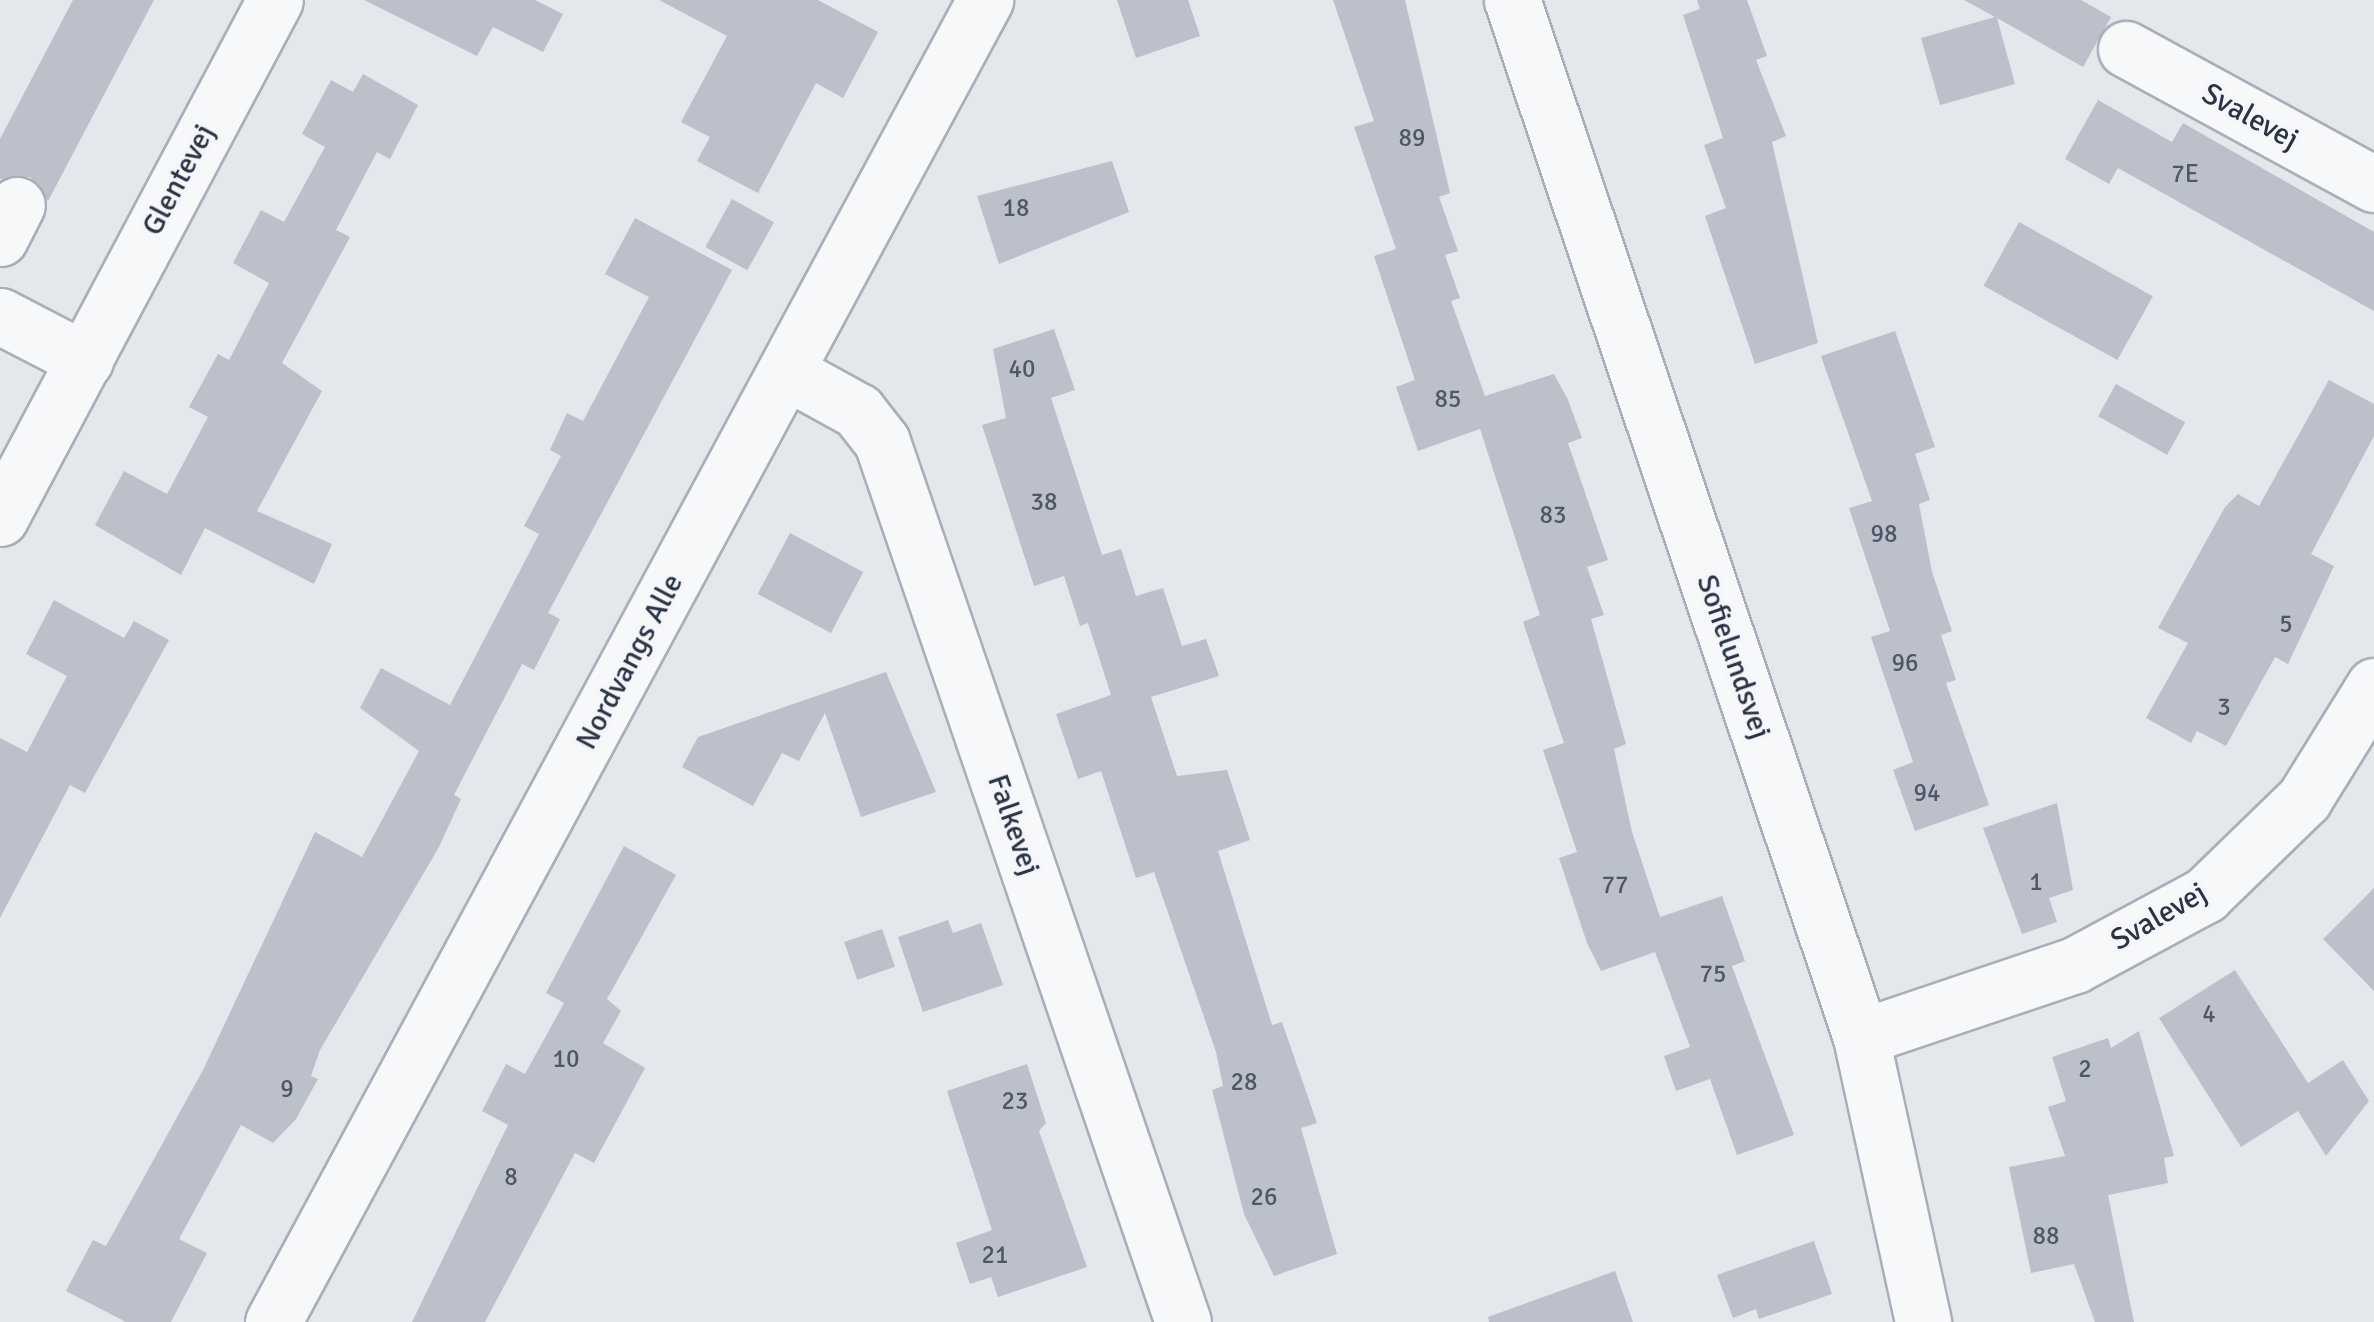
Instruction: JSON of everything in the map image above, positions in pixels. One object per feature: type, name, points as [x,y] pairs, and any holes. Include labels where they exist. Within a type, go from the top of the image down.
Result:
[{"type":"street","name":"Glentevej","points":[[0,518],[274,0]]},
{"type":"street","name":"Nordvangs Alle","points":[[273,1322],[985,0]]},
{"type":"street","name":"Sofielundsvej","points":[[1512,0],[1862,1037],[1923,1322]]},
{"type":"street","name":"Svalevej","points":[[2126,50],[2374,184]]},
{"type":"street","points":[[0,316],[84,360]]},
{"type":"street","name":"Falkevej","points":[[787,372],[858,411],[882,442],[1184,1322]]},
{"type":"street","name":"Svalevej","points":[[1862,1037],[2075,965],[2205,894],[2304,799],[2374,686]]},
{"type":"building","points":[[73,0],[154,0],[48,201],[30,177],[0,179],[0,139]]},
{"type":"building","points":[[364,0],[535,0],[563,14],[543,52],[493,27],[477,56]]},
{"type":"building","points":[[659,0],[818,0],[878,32],[843,98],[816,83],[758,193],[697,161],[710,137],[681,122],[727,36]]},
{"type":"building","points":[[1117,0],[1188,0],[1200,36],[1136,58]]},
{"type":"building","points":[[1333,0],[1405,0],[1450,193],[1439,197],[1458,251],[1445,255],[1460,298],[1451,301],[1485,396],[1554,374],[1568,400],[1582,438],[1568,443],[1608,560],[1587,567],[1604,615],[1591,619],[1626,744],[1614,749],[1632,832],[1660,917],[1722,896],[1745,961],[1732,966],[1794,1135],[1737,1155],[1710,1079],[1676,1091],[1664,1056],[1690,1047],[1655,952],[1601,971],[1587,943],[1559,858],[1577,852],[1543,750],[1564,743],[1523,622],[1540,615],[1480,429],[1418,451],[1396,387],[1415,380],[1374,256],[1396,249],[1354,127],[1374,121]]},
{"type":"building","points":[[1697,0],[1747,0],[1767,56],[1756,60],[1786,136],[1772,142],[1818,343],[1755,364],[1705,216],[1726,208],[1704,145],[1723,138],[1683,15],[1700,9]]},
{"type":"building","points":[[1964,0],[2081,0],[2111,17],[2083,67],[1997,18],[2015,84],[1940,105],[1921,38],[1995,17]]},
{"type":"building","points":[[363,74],[418,105],[390,159],[377,152],[336,230],[350,237],[282,363],[322,391],[257,511],[332,544],[314,584],[205,528],[181,575],[95,525],[124,471],[167,494],[208,417],[189,407],[218,354],[229,360],[269,283],[233,263],[261,210],[284,222],[325,147],[302,134],[331,80],[353,92]]},
{"type":"building","points":[[2098,100],[2172,142],[2183,123],[2374,232],[2374,311],[2118,168],[2109,184],[2065,159]]},
{"type":"building","points":[[1112,161],[1129,212],[999,264],[977,196]]},
{"type":"building","points":[[732,199],[774,222],[747,270],[705,247]]},
{"type":"building","points":[[635,218],[732,270],[548,613],[560,619],[534,670],[522,664],[454,795],[461,799],[439,847],[320,1050],[311,1076],[318,1079],[296,1119],[273,1143],[241,1125],[179,1239],[207,1253],[171,1322],[126,1322],[66,1291],[93,1240],[106,1246],[203,1070],[315,832],[362,857],[419,751],[360,708],[381,668],[450,705],[539,534],[524,526],[561,456],[550,450],[567,413],[583,421],[649,297],[605,274]]},
{"type":"building","points":[[2019,222],[2153,296],[2117,360],[1984,286]]},
{"type":"building","points":[[1054,329],[1075,390],[1051,398],[1102,555],[1121,549],[1136,596],[1163,588],[1182,646],[1206,639],[1219,676],[1151,697],[1177,776],[1227,770],[1250,840],[1218,851],[1272,1025],[1282,1022],[1317,1123],[1301,1128],[1337,1254],[1274,1276],[1244,1214],[1212,1090],[1223,1086],[1216,1052],[1154,872],[1136,878],[1101,771],[1078,779],[1056,714],[1111,695],[1088,623],[1080,626],[1064,576],[1034,586],[982,425],[1006,418],[993,349]]},
{"type":"building","points":[[1895,331],[1935,447],[1915,454],[1930,500],[1919,504],[1932,572],[1952,631],[1941,635],[1956,680],[1946,683],[1989,805],[1915,831],[1893,770],[1913,762],[1871,637],[1890,631],[1849,508],[1872,501],[1821,356]]},
{"type":"building","points":[[2329,380],[2374,404],[2374,436],[2311,554],[2334,566],[2288,664],[2275,657],[2226,746],[2197,731],[2191,743],[2146,718],[2188,643],[2158,628],[2225,507],[2238,494],[2259,506]]},
{"type":"building","points":[[2116,384],[2185,422],[2167,455],[2098,416]]},
{"type":"building","points":[[790,533],[863,572],[831,633],[758,594]]},
{"type":"building","points":[[54,600],[124,638],[134,621],[169,640],[85,793],[70,785],[0,918],[0,738],[27,752],[67,676],[26,654]]},
{"type":"building","points":[[886,672],[936,792],[861,817],[825,713],[799,761],[782,753],[753,806],[682,767],[698,737]]},
{"type":"building","points":[[2057,803],[2073,890],[2049,898],[2057,922],[2022,934],[1983,828]]},
{"type":"building","points":[[624,846],[676,875],[607,999],[621,1011],[603,1043],[645,1068],[594,1163],[575,1153],[485,1322],[412,1322],[508,1125],[482,1111],[506,1064],[525,1074],[564,1003],[546,993]]},
{"type":"building","points":[[2374,888],[2374,991],[2323,939]]},
{"type":"building","points":[[948,920],[953,933],[981,923],[1003,985],[923,1012],[898,937]]},
{"type":"building","points":[[882,929],[895,967],[857,980],[844,942]]},
{"type":"building","points":[[2235,970],[2308,1083],[2343,1060],[2369,1101],[2326,1156],[2298,1111],[2241,1147],[2159,1018]]},
{"type":"building","points":[[2139,1031],[2174,1156],[2164,1158],[2168,1183],[2108,1195],[2134,1322],[2095,1322],[2074,1264],[2031,1273],[2009,1167],[2065,1156],[2048,1107],[2066,1101],[2052,1057],[2108,1038],[2111,1048]]},
{"type":"building","points":[[1027,1064],[1046,1123],[1039,1131],[1087,1267],[998,1297],[991,1277],[970,1284],[956,1243],[992,1230],[947,1091]]},
{"type":"building","points":[[1814,1241],[1832,1294],[1759,1319],[1756,1309],[1733,1318],[1717,1275]]},
{"type":"building","points":[[1615,1271],[1633,1322],[1489,1322],[1488,1317]]}]
